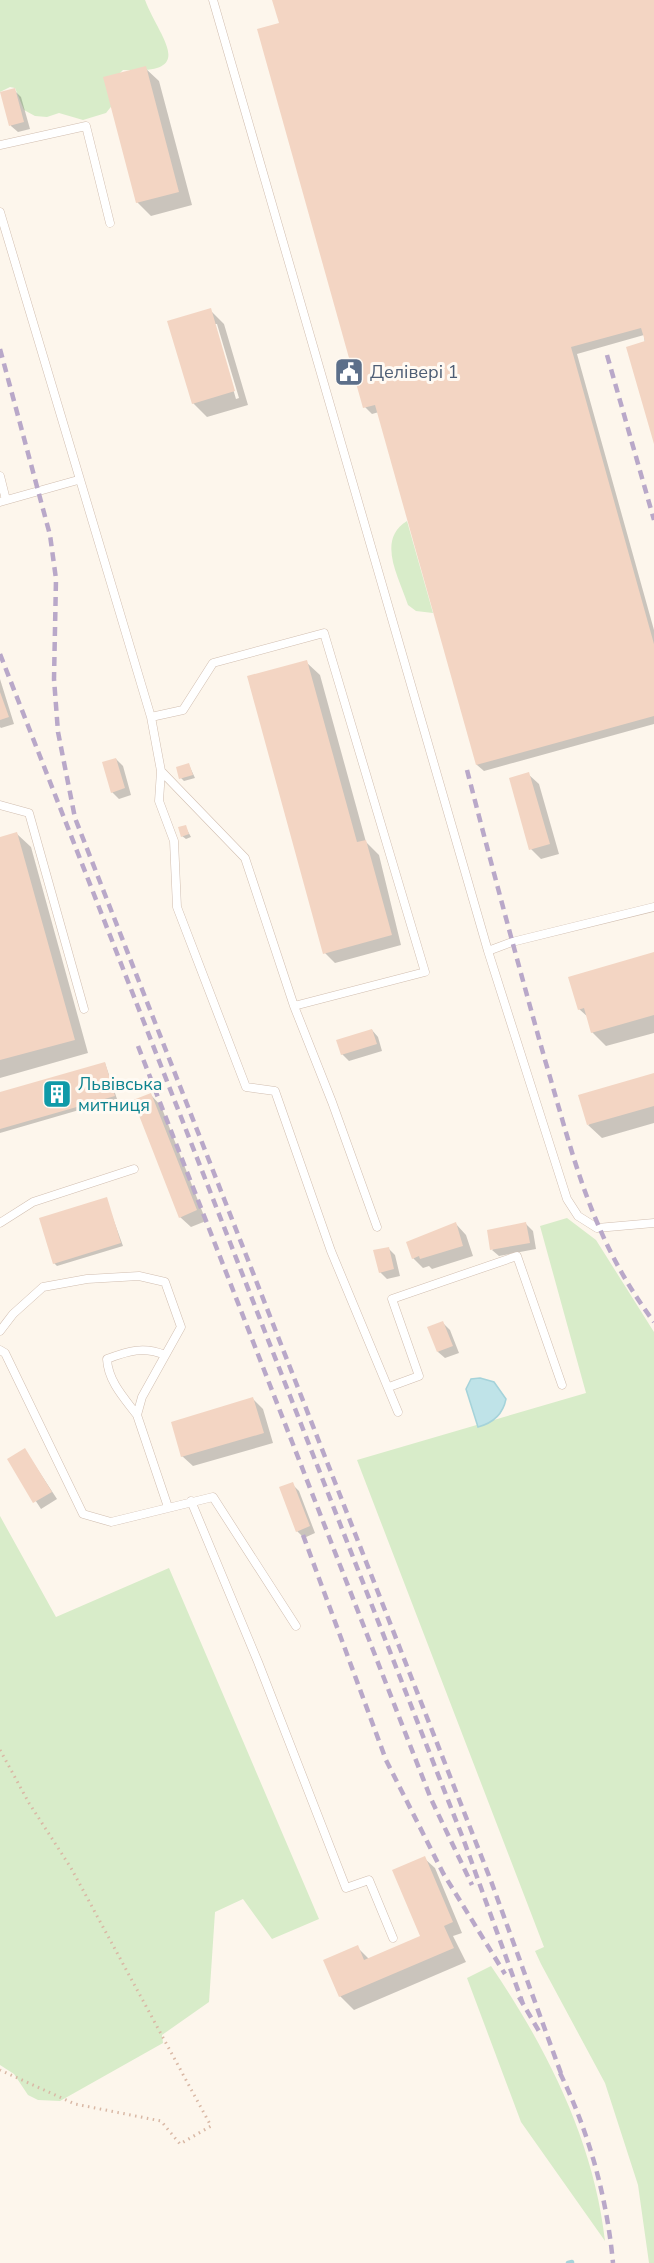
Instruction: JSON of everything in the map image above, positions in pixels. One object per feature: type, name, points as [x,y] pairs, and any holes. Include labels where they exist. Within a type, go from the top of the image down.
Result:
[{"type":"lane","points":[[213,0],[488,951],[567,1199],[578,1216],[597,1228],[654,1223]]},
{"type":"lane","points":[[0,145],[86,126],[110,223]]},
{"type":"lane","points":[[0,212],[78,480],[151,717],[161,771],[159,801],[174,841],[177,907],[246,1088],[275,1091],[331,1251],[398,1412]]},
{"type":"lane","points":[[0,476],[3,501],[78,480]]},
{"type":"lane","points":[[151,717],[183,710],[213,663],[324,633],[425,972],[294,1006]]},
{"type":"lane","points":[[161,771],[245,858],[294,1006],[332,1102],[377,1227]]},
{"type":"lane","points":[[0,805],[29,813],[84,1009]]},
{"type":"lane","points":[[488,951],[512,942],[654,907]]},
{"type":"lane","points":[[0,1223],[33,1202],[134,1169]]},
{"type":"lane","points":[[389,1387],[419,1376],[392,1299],[517,1256],[562,1385]]},
{"type":"lane","points":[[0,1331],[12,1314],[44,1287],[87,1279],[139,1276],[165,1282],[181,1327],[142,1397],[137,1415]]},
{"type":"lane","points":[[0,1350],[5,1353],[83,1514],[111,1522],[213,1497],[296,1626]]},
{"type":"lane","points":[[165,1355],[155,1351],[132,1350],[107,1359],[108,1370],[119,1392],[137,1415],[168,1508]]},
{"type":"lane","points":[[191,1501],[258,1662],[346,1888],[369,1880],[393,1938]]},
{"type":"path","points":[[0,1750],[29,1803],[71,1868],[211,2126],[180,2144],[161,2121],[75,2104],[0,2070]]},
{"type":"green space","points":[[0,0],[145,0],[165,41],[168,52],[167,60],[161,67],[146,70],[123,70],[115,78],[114,103],[106,113],[83,120],[59,113],[47,117],[35,116],[24,110],[15,88],[10,87],[0,92]]},
{"type":"green space","points":[[407,521],[433,613],[416,611],[408,605],[392,560],[393,538],[398,529]]},
{"type":"green space","points":[[567,1218],[596,1240],[654,1332],[654,2263],[649,2263],[638,2185],[605,2083],[535,1951],[544,1947],[357,1460],[586,1393],[540,1226]]},
{"type":"green space","points":[[0,1516],[56,1617],[169,1568],[319,1919],[272,1939],[243,1899],[215,1912],[209,2002],[162,2035],[163,2043],[60,2101],[38,2100],[28,2095],[14,2074],[0,2065]]},
{"type":"green space","points":[[491,1966],[531,2030],[565,2097],[590,2168],[605,2241],[521,2122],[467,1978]]},
{"type":"water","points":[[480,1378],[494,1382],[506,1399],[496,1417],[478,1427],[466,1389],[471,1379]]},
{"type":"building","points":[[272,0],[654,0],[654,444],[626,347],[645,341],[641,328],[571,347],[654,644],[654,716],[476,765],[375,405],[363,408],[257,29],[279,23]]},
{"type":"building","points":[[146,66],[179,192],[136,203],[103,77]]},
{"type":"building","points":[[15,88],[24,122],[9,126],[0,92]]},
{"type":"building","points":[[211,308],[235,391],[192,404],[167,321]]},
{"type":"building","points":[[307,660],[357,842],[366,840],[392,935],[323,954],[247,676]]},
{"type":"building","points":[[0,692],[9,717],[0,720]]},
{"type":"building","points":[[116,758],[125,788],[111,793],[102,762]]},
{"type":"building","points":[[189,763],[193,775],[179,779],[176,767]]},
{"type":"building","points":[[529,772],[550,844],[529,850],[509,778]]},
{"type":"building","points":[[186,825],[189,834],[181,837],[178,827]]},
{"type":"building","points":[[17,832],[75,1040],[0,1060],[0,837]]},
{"type":"building","points":[[654,952],[654,1015],[591,1033],[584,1008],[578,1010],[568,977]]},
{"type":"building","points":[[372,1029],[377,1044],[341,1055],[336,1040]]},
{"type":"building","name":"Львівська митниця","points":[[105,1062],[115,1096],[0,1129],[0,1092]]},
{"type":"building","points":[[654,1073],[654,1106],[587,1125],[578,1095]]},
{"type":"building","points":[[151,1093],[197,1210],[179,1218],[133,1100]]},
{"type":"building","points":[[107,1197],[121,1243],[53,1264],[39,1218]]},
{"type":"building","points":[[456,1222],[463,1246],[420,1259],[419,1256],[412,1259],[406,1242]]},
{"type":"building","points":[[526,1222],[530,1243],[490,1250],[487,1230]]},
{"type":"building","points":[[389,1247],[394,1269],[379,1273],[373,1250]]},
{"type":"building","points":[[443,1321],[453,1346],[437,1352],[427,1327]]},
{"type":"building","points":[[253,1397],[264,1433],[181,1457],[171,1422]]},
{"type":"building","points":[[25,1448],[52,1492],[33,1503],[7,1459]]},
{"type":"building","points":[[293,1482],[310,1526],[296,1532],[279,1487]]},
{"type":"building","points":[[425,1856],[453,1922],[444,1926],[454,1948],[339,1997],[323,1960],[358,1945],[364,1960],[420,1936],[392,1870]]},
{"type":"waterway","points":[[568,2263],[572,2262]]},
{"type":"railway","points":[[0,349],[50,535],[56,579],[54,679],[58,732],[75,818],[491,1881],[563,2079]]},
{"type":"railway","points":[[607,355],[654,520]]},
{"type":"railway","points":[[0,654],[464,1841],[523,2004]]},
{"type":"railway","points":[[467,770],[525,988],[576,1164],[599,1228],[614,1259],[632,1291],[654,1322]]},
{"type":"railway","points":[[138,1046],[431,1799],[472,1885]]},
{"type":"railway","points":[[303,1535],[386,1760],[443,1873],[505,1974]]},
{"type":"railway","points":[[519,1997],[540,2033]]},
{"type":"railway","points":[[560,2073],[580,2118],[595,2166],[606,2214],[613,2263]]},
{"type":"place","name":"Делівері 1","points":[[349,372]]},
{"type":"place","name":"Львівська митниця","points":[[57,1094]]}]
